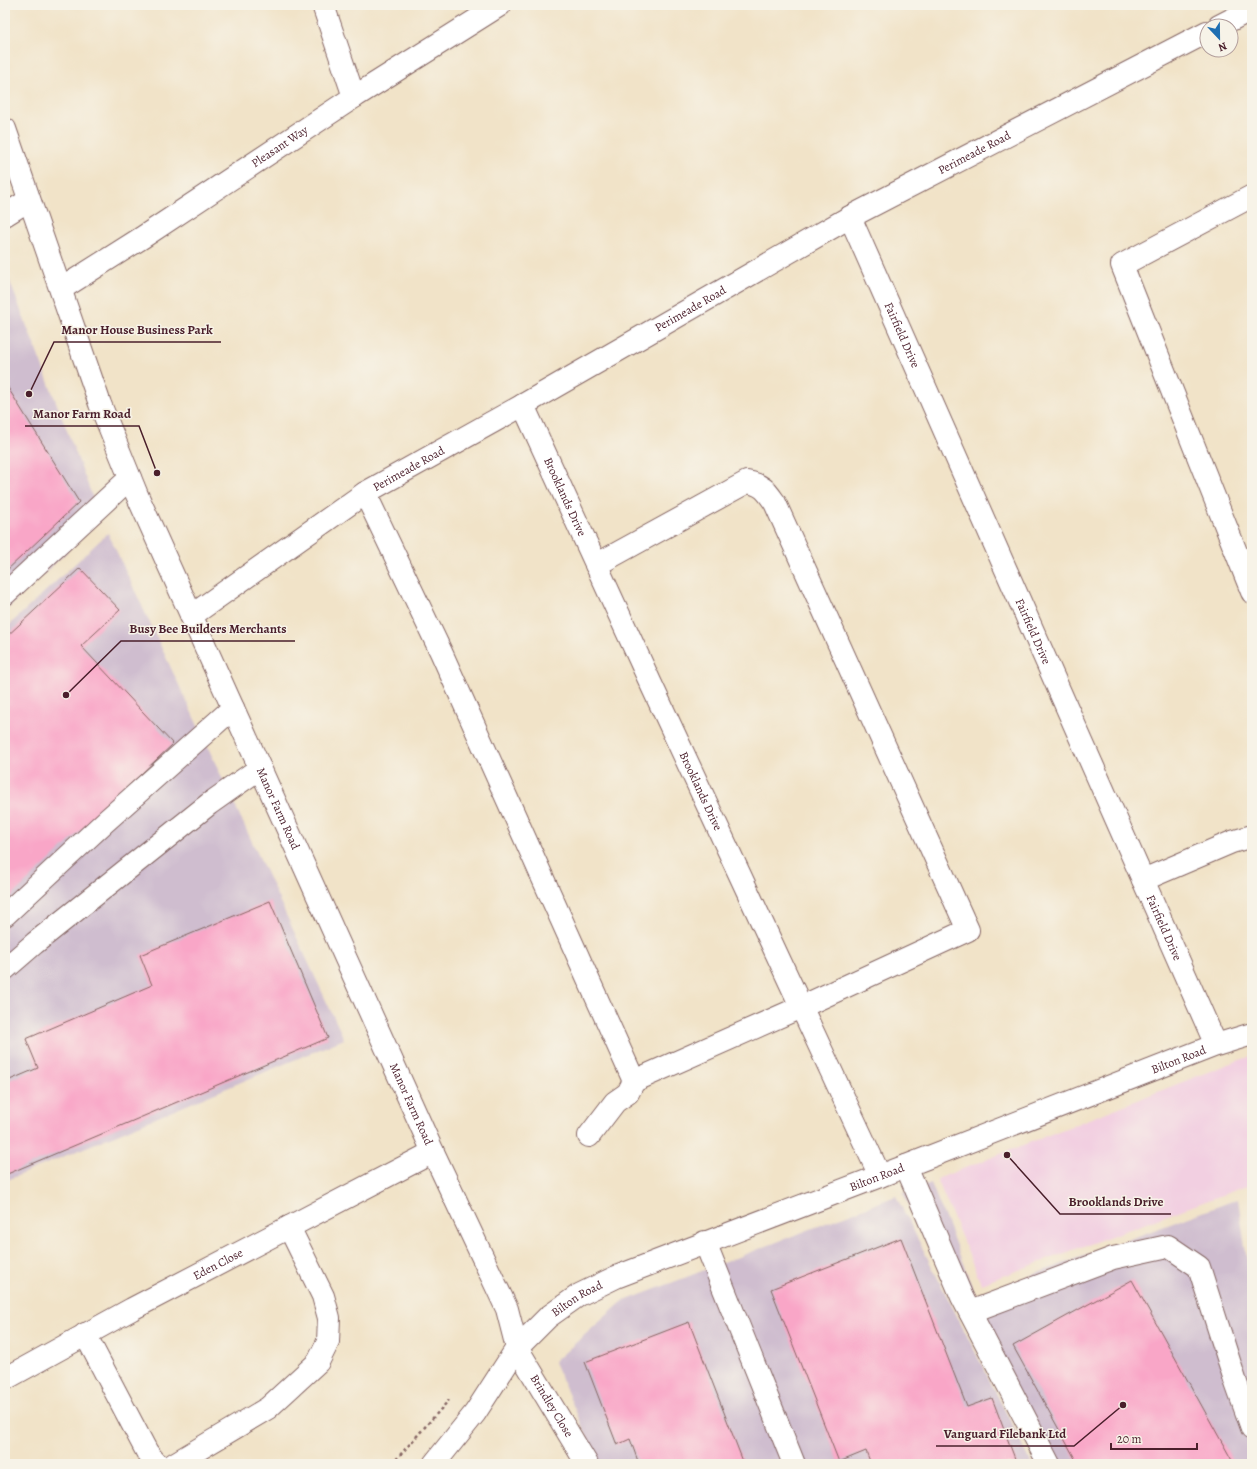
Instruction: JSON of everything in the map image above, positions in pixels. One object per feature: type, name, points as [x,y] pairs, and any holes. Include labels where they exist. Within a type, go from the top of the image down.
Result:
[{"type":"street","points":[[323,5],[354,97]]},
{"type":"street","name":"Pleasant Way","points":[[61,289],[143,237],[354,97],[500,5]]},
{"type":"street","points":[[1235,18],[1252,9]]},
{"type":"street","name":"Perimeade Road","points":[[191,616],[365,493],[524,405],[850,217],[1199,36]]},
{"type":"street","name":"Manor Farm Road","points":[[5,129],[100,404],[130,478],[433,1152],[506,1309],[517,1348]]},
{"type":"street","points":[[1252,196],[1122,265],[1252,592]]},
{"type":"street","points":[[5,214],[29,200]]},
{"type":"street","name":"Fairfield Drive","points":[[850,217],[1216,1045]]},
{"type":"street","name":"Brooklands Drive","points":[[524,405],[596,565],[880,1176]]},
{"type":"street","points":[[5,594],[130,478]]},
{"type":"street","points":[[589,1136],[615,1102],[628,1093],[634,1081],[801,1007],[968,930],[775,503],[765,489],[757,484],[747,482],[596,565]]},
{"type":"street","points":[[365,493],[444,659],[634,1081]]},
{"type":"street","points":[[5,915],[106,821],[233,708]]},
{"type":"street","points":[[5,969],[35,943],[209,804],[260,768]]},
{"type":"street","points":[[1142,880],[1232,842],[1252,836]]},
{"type":"street","name":"Bilton Road","points":[[517,1348],[548,1317],[579,1295],[616,1277],[1216,1045],[1252,1034]]},
{"type":"street","name":"Eden Close","points":[[5,1378],[85,1334],[433,1152]]},
{"type":"street","points":[[906,1166],[970,1312],[1049,1464]]},
{"type":"street","points":[[174,1464],[268,1408],[318,1362],[328,1342],[329,1318],[323,1296],[289,1227]]},
{"type":"street","points":[[705,1242],[794,1464]]},
{"type":"street","points":[[970,1312],[1113,1258],[1168,1246],[1199,1267],[1236,1384],[1252,1428]]},
{"type":"street","points":[[85,1334],[146,1452],[158,1464]]},
{"type":"street","points":[[434,1464],[475,1413],[517,1348]]},
{"type":"street","name":"Brindley Close","points":[[517,1348],[587,1464]]},
{"type":"shaded area","points":[[5,269],[101,519],[5,611]]},
{"type":"shaded area","points":[[108,533],[344,1039],[5,1181],[5,629]]},
{"type":"shaded area","points":[[1252,1056],[1252,1184],[981,1284],[937,1179],[1228,1064]]},
{"type":"shaded area","points":[[931,1183],[976,1296],[1238,1199],[1252,1294],[1252,1464],[1041,1464],[903,1193]]},
{"type":"shaded area","points":[[896,1196],[1032,1464],[599,1464],[554,1362],[622,1302]]},
{"type":"building","points":[[5,383],[79,502],[5,572]]},
{"type":"building","points":[[80,568],[120,610],[81,646],[173,744],[5,902],[5,638]]},
{"type":"building","points":[[270,901],[328,1038],[5,1175],[5,1082],[38,1068],[26,1039],[152,985],[140,955]]},
{"type":"building","points":[[901,1238],[967,1407],[992,1398],[1017,1464],[871,1464],[866,1451],[839,1462],[771,1289]]},
{"type":"building","points":[[1132,1280],[1234,1464],[1078,1464],[1013,1346]]},
{"type":"building","points":[[689,1322],[744,1464],[639,1464],[630,1439],[617,1445],[585,1362]]},
{"type":"place","name":"Manor House Business Park","points":[[29,394]]},
{"type":"place","name":"Manor Farm Road","points":[[157,473]]},
{"type":"place","name":"Busy Bee Builders Merchants","points":[[66,695]]},
{"type":"place","name":"Brooklands Drive","points":[[1007,1155]]},
{"type":"place","name":"Vanguard Filebank Ltd","points":[[1123,1405]]}]
